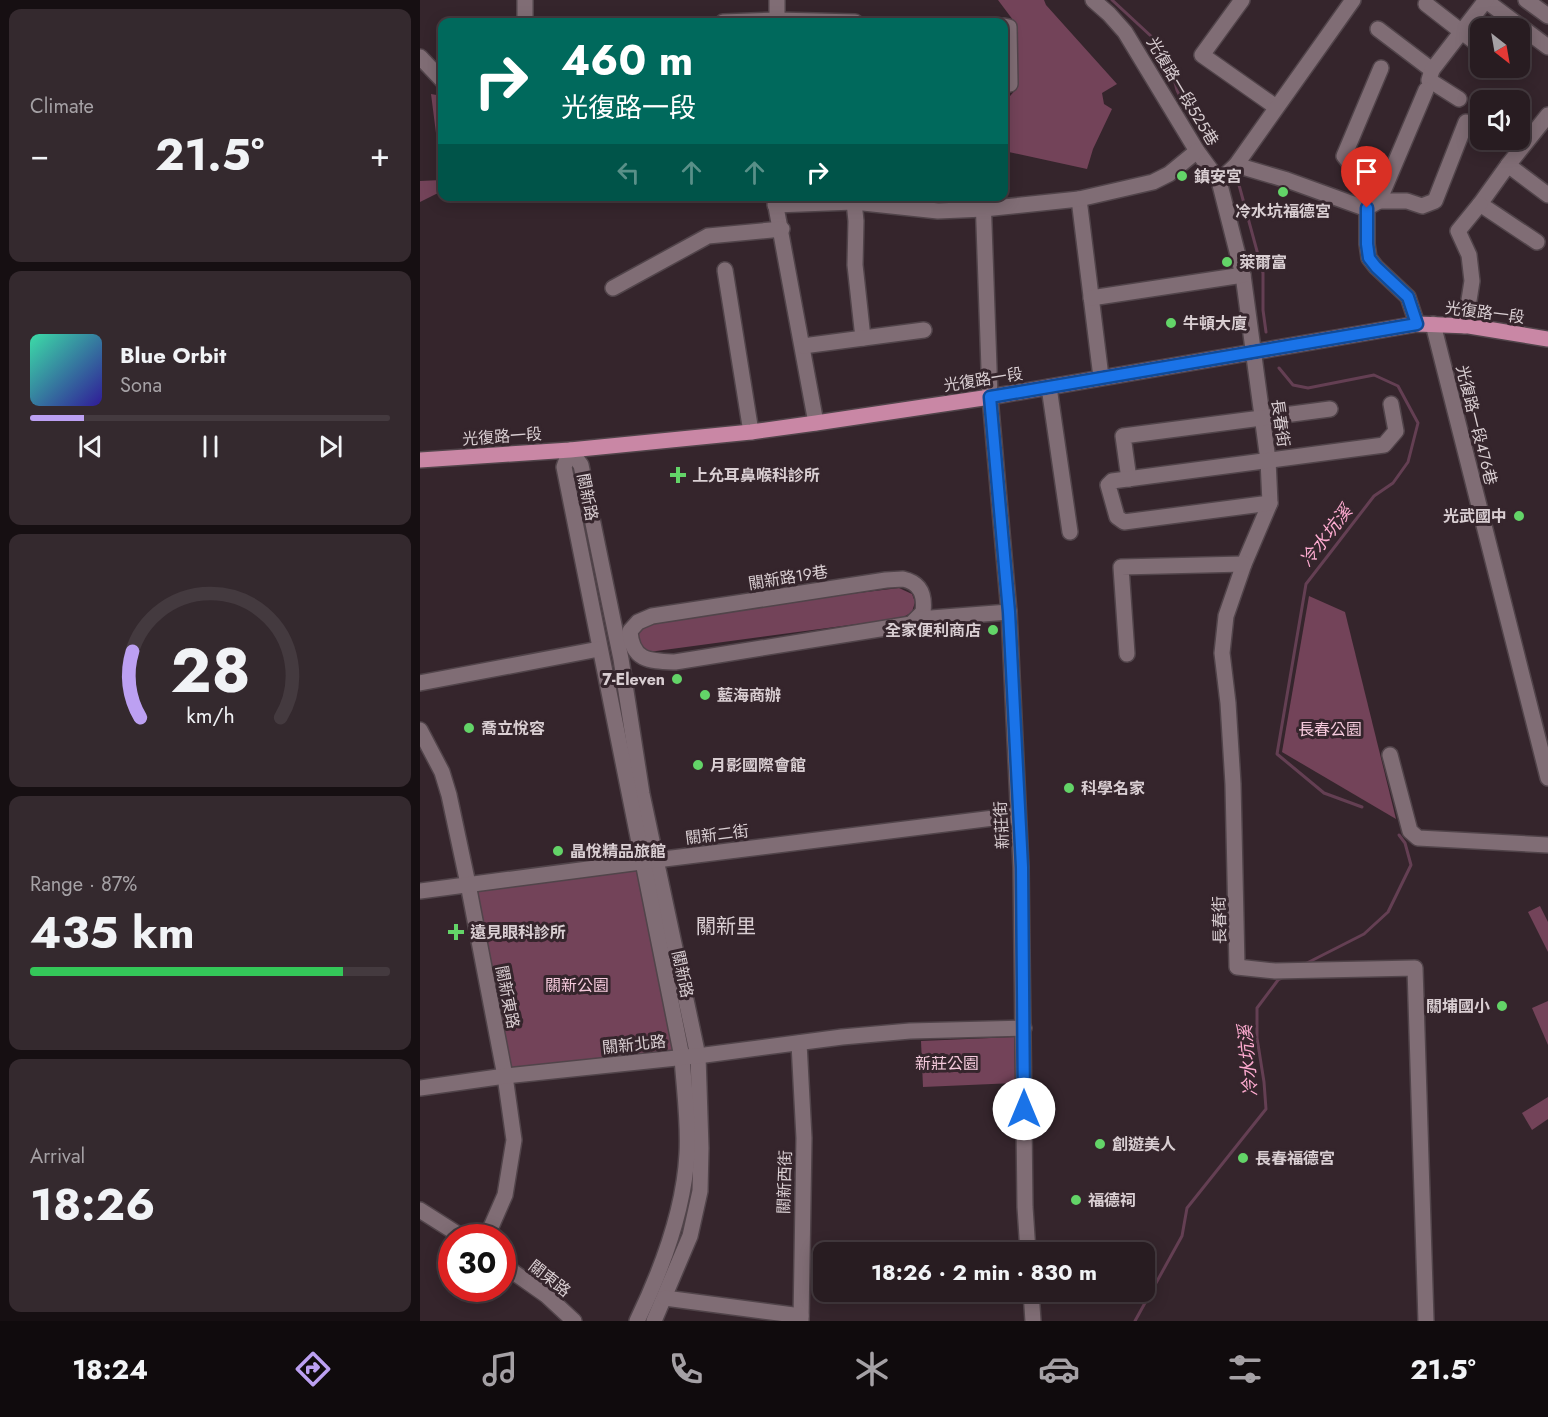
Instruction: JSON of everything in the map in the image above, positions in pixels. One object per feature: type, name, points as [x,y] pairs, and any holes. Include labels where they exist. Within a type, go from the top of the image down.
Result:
[{"type":"main road","name":"光復路一段","points":[[420,460],[570,450],[751,432],[990,397],[1417,324],[1465,326],[1548,339]]},
{"type":"street","points":[[525,0],[525,18]]},
{"type":"street","points":[[777,0],[777,18]]},
{"type":"street","name":"光復路一段525巷","points":[[1093,0],[1125,32],[1197,151],[1219,181],[1243,275],[1254,351]]},
{"type":"street","points":[[1242,0],[1202,54],[1276,107]]},
{"type":"street","points":[[1219,181],[1236,165],[1353,0]]},
{"type":"street","points":[[1459,99],[1429,80],[1432,70],[1485,0],[1546,41]]},
{"type":"street","points":[[1526,0],[1548,16]]},
{"type":"street","points":[[1426,4],[1470,39]]},
{"type":"street","points":[[1008,27],[1008,56]]},
{"type":"street","points":[[1378,29],[1432,70]]},
{"type":"street","points":[[420,57],[438,76]]},
{"type":"street","points":[[1373,205],[1344,156],[1380,68]]},
{"type":"street","points":[[1417,324],[1408,297],[1369,258],[1367,244],[1373,205],[1426,90]]},
{"type":"street","points":[[1465,326],[1472,281],[1470,255],[1458,231],[1548,115]]},
{"type":"street","points":[[1236,165],[1373,205],[1407,201],[1422,206],[1435,201],[1466,122]]},
{"type":"street","points":[[816,423],[775,201],[855,202],[938,211],[984,203],[1079,199],[1154,182],[1169,174],[1197,151]]},
{"type":"street","points":[[1508,165],[1548,195]]},
{"type":"street","points":[[1079,199],[1101,377]]},
{"type":"street","points":[[855,202],[855,264],[863,338]]},
{"type":"street","name":"新莊街","points":[[984,203],[990,397],[1009,612],[1022,867],[1025,1207],[1027,1242]]},
{"type":"street","points":[[1480,204],[1537,242]]},
{"type":"street","points":[[613,288],[708,236],[782,229]]},
{"type":"street","points":[[725,270],[751,432]]},
{"type":"street","points":[[1091,298],[1243,275]]},
{"type":"street","name":"光復路一段476巷","points":[[1433,324],[1548,778]]},
{"type":"street","points":[[803,346],[924,330]]},
{"type":"street","name":"長春街","points":[[1254,351],[1268,460],[1270,503],[1244,564],[1226,616],[1222,653],[1233,784],[1237,967],[1275,971],[1415,968],[1426,1321]]},
{"type":"street","points":[[1049,387],[1070,532]]},
{"type":"street","points":[[1270,503],[1124,522],[1117,517],[1108,485],[1112,481],[1384,445],[1396,431],[1391,404]]},
{"type":"street","points":[[1129,479],[1123,436],[1330,410]]},
{"type":"street","name":"關新路","points":[[570,450],[581,465],[623,632],[621,659],[642,794],[649,861],[682,1057],[688,1152],[685,1175],[673,1229],[638,1321]]},
{"type":"street","name":"關新路","points":[[570,450],[564,467],[599,649],[698,1056],[700,1191],[690,1236],[654,1321]]},
{"type":"street","points":[[1127,654],[1121,567],[1244,564]]},
{"type":"street","name":"關新路19巷","points":[[623,632],[652,616],[894,579],[911,581],[918,586],[924,602],[923,612],[918,619]]},
{"type":"street","points":[[621,659],[640,656],[656,661],[684,661],[903,626],[918,619],[1009,612]]},
{"type":"street","points":[[623,632],[640,656]]},
{"type":"street","points":[[420,683],[599,649]]},
{"type":"street","name":"關新東路","points":[[420,730],[442,772],[468,884],[505,1076],[514,1140],[505,1195],[492,1224]]},
{"type":"street","points":[[1390,755],[1410,831],[1418,838],[1548,845]]},
{"type":"street","name":"關新二街","points":[[420,891],[1018,815]]},
{"type":"street","name":"關新北路","points":[[420,1088],[505,1076],[698,1056],[852,1035],[1024,1028]]},
{"type":"street","name":"關新西街","points":[[800,1043],[804,1138],[801,1318]]},
{"type":"street","points":[[420,1210],[442,1224]]},
{"type":"street","name":"關東路","points":[[516,1274],[546,1295],[574,1321]]},
{"type":"street","points":[[665,1298],[801,1318]]},
{"type":"street","points":[[1032,1302],[1033,1321]]},
{"type":"green space","points":[[998,0],[1044,0],[1117,84],[1102,93],[1104,104],[1112,109],[1093,149],[1087,169],[1008,152],[1008,98],[1017,88],[1016,24]]},
{"type":"green space","points":[[431,94],[438,95],[438,149]]},
{"type":"green space","points":[[438,180],[438,193],[420,202],[420,181]]},
{"type":"green space","points":[[899,588],[912,594],[915,602],[912,612],[902,618],[649,652],[640,650],[634,624],[644,619]]},
{"type":"green space","name":"長春公園","points":[[1309,596],[1345,612],[1396,819],[1282,752]]},
{"type":"green space","name":"關新公園","points":[[638,869],[678,1054],[511,1082],[476,891]]},
{"type":"green space","points":[[1540,906],[1548,922],[1548,952],[1528,912]]},
{"type":"green space","points":[[1548,1001],[1548,1045],[1532,1008]]},
{"type":"green space","name":"新莊公園","points":[[1014,1037],[1015,1083],[923,1087],[921,1041]]},
{"type":"green space","points":[[1548,1097],[1548,1119],[1532,1130],[1522,1113]]},
{"type":"waterway","name":"冷水坑溪","points":[[1112,0],[1152,37],[1170,64],[1184,105],[1203,132]]},
{"type":"waterway","name":"冷水坑溪","points":[[1231,174],[1239,185],[1263,273],[1263,310],[1266,332]]},
{"type":"waterway","name":"冷水坑溪","points":[[1279,368],[1293,385],[1308,388],[1374,375],[1398,386],[1418,423],[1408,462],[1393,483],[1374,496],[1306,584],[1277,754],[1324,793],[1362,807]]},
{"type":"waterway","name":"冷水坑溪","points":[[1305,964],[1364,934],[1388,912],[1411,865],[1405,843],[1399,835]]},
{"type":"waterway","name":"冷水坑溪","points":[[1135,1321],[1182,1236],[1187,1208],[1266,1109],[1257,1038],[1257,1008],[1278,980],[1284,977]]},
{"type":"place","name":"鎮安宮","points":[[1182,176]]},
{"type":"place","name":"冷水坑福德宮","points":[[1283,192]]},
{"type":"place","name":"萊爾富","points":[[1227,262]]},
{"type":"place","name":"牛頓大廈","points":[[1171,323]]},
{"type":"place","name":"上允耳鼻喉科診所","points":[[678,475]]},
{"type":"place","name":"光武國中","points":[[1519,516]]},
{"type":"place","name":"全家便利商店","points":[[993,630]]},
{"type":"place","name":"7-Eleven","points":[[677,679]]},
{"type":"place","name":"藍海商辦","points":[[705,695]]},
{"type":"place","name":"喬立悅容","points":[[469,728]]},
{"type":"place","name":"月影國際會館","points":[[698,765]]},
{"type":"place","name":"科學名家","points":[[1069,788]]},
{"type":"place","name":"晶悅精品旅館","points":[[558,851]]},
{"type":"place","name":"遠見眼科診所","points":[[456,932]]},
{"type":"place","name":"關埔國小","points":[[1502,1006]]},
{"type":"place","name":"創遊美人","points":[[1100,1144]]},
{"type":"place","name":"長春福德宮","points":[[1243,1158]]},
{"type":"place","name":"福德祠","points":[[1076,1200]]},
{"type":"district","name":"關新里","points":[[726,926]]},
{"type":"route","points":[[1024,1109],[1022,867],[1009,612],[990,397],[1417,324],[1408,297],[1369,258],[1367,208]]}]
